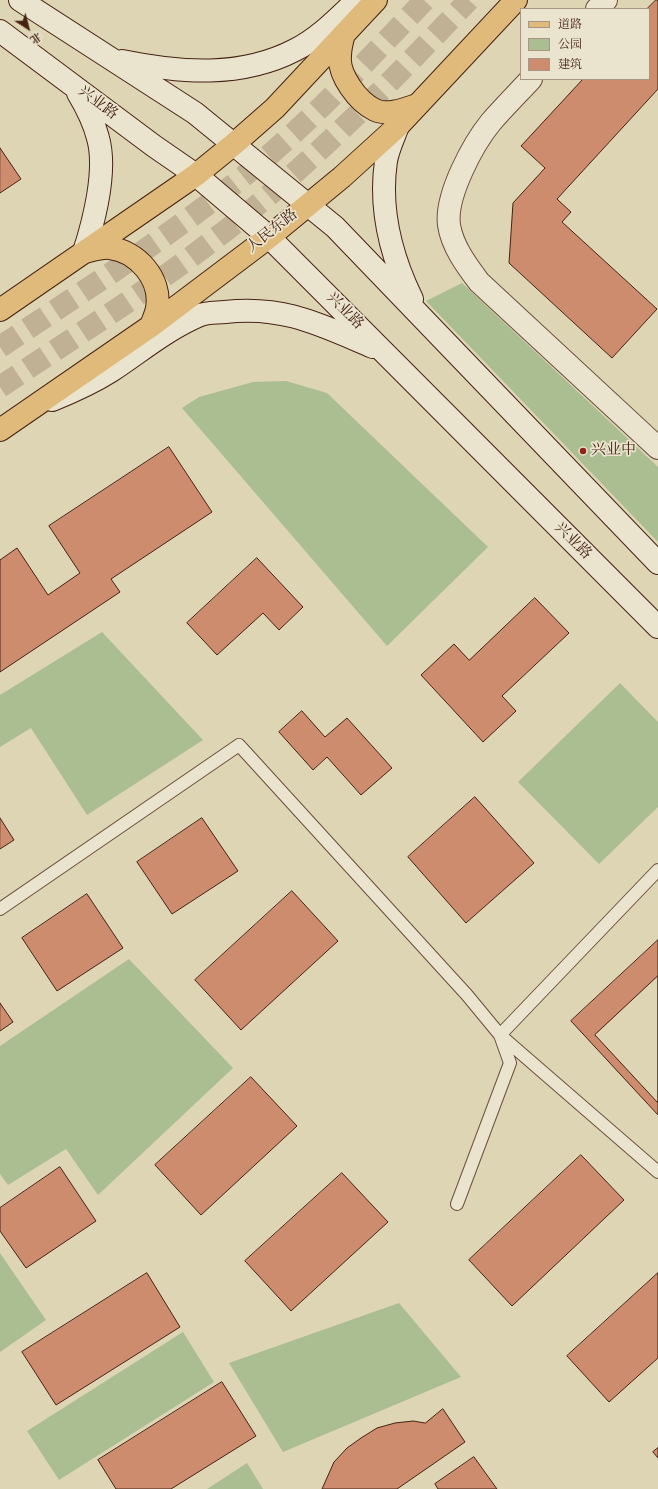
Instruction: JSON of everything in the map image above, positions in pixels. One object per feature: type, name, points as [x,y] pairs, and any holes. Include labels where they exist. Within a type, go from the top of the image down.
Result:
[{"type":"main road","points":[[20,0],[195,113],[309,204],[335,227],[658,563]]},
{"type":"main road","points":[[111,59],[163,69],[190,72],[228,70],[266,62],[296,50],[324,30],[357,0]]},
{"type":"main road","points":[[0,310],[196,175],[234,144],[275,108],[376,0]]},
{"type":"main road","name":"人民东路","points":[[0,430],[151,326],[269,237],[342,177],[398,126],[516,0]]},
{"type":"main road","points":[[598,8],[606,0]]},
{"type":"main road","name":"兴业路","points":[[0,31],[154,146],[196,175],[269,237],[658,627]]},
{"type":"main road","points":[[344,34],[340,57],[343,74],[359,98],[376,110],[395,112],[417,105]]},
{"type":"main road","points":[[531,80],[491,122],[463,170],[450,210],[449,225],[454,240],[460,254],[479,282],[658,448]]},
{"type":"main road","points":[[75,87],[90,114],[99,139],[100,173],[96,204],[94,219],[84,252]]},
{"type":"main road","points":[[398,126],[386,160],[384,198],[389,240],[400,275],[419,314]]},
{"type":"main road","points":[[84,252],[108,248],[125,251],[142,264],[150,274],[157,297],[157,308],[151,326]]},
{"type":"main road","points":[[30,409],[83,387],[112,370],[161,336],[200,315],[238,310],[276,311],[313,321],[381,350]]},
{"type":"lane","points":[[0,909],[239,745],[462,990],[500,1035],[658,1172]]},
{"type":"lane","points":[[500,1035],[658,870]]},
{"type":"lane","points":[[457,1204],[510,1063],[500,1035]]},
{"type":"green space","points":[[462,283],[658,467],[658,542],[426,301]]},
{"type":"green space","points":[[286,381],[327,393],[488,547],[387,646],[182,408],[199,397],[253,382]]},
{"type":"green space","points":[[102,632],[203,740],[87,815],[31,728],[0,747],[0,695]]},
{"type":"green space","points":[[620,683],[658,722],[658,807],[599,864],[518,782]]},
{"type":"green space","points":[[129,959],[233,1068],[98,1195],[66,1149],[8,1185],[0,1174],[0,1046]]},
{"type":"green space","points":[[0,1253],[46,1320],[0,1352]]},
{"type":"green space","points":[[399,1303],[461,1377],[283,1452],[229,1363]]},
{"type":"green space","points":[[183,1332],[214,1382],[59,1480],[27,1431]]},
{"type":"green space","points":[[247,1463],[263,1489],[207,1489]]},
{"type":"building","points":[[656,0],[658,0],[658,89],[557,199],[571,212],[562,222],[657,309],[612,358],[509,263],[513,203],[545,168],[521,146],[582,80],[650,80],[650,8],[648,8]]},
{"type":"building","points":[[0,148],[21,179],[0,193]]},
{"type":"building","points":[[169,447],[212,512],[111,579],[120,592],[0,672],[0,560],[17,548],[48,595],[80,573],[49,526]]},
{"type":"building","points":[[257,558],[303,607],[279,630],[263,613],[217,655],[187,623]]},
{"type":"building","points":[[535,598],[569,633],[502,696],[516,711],[483,742],[421,675],[454,644],[469,660]]},
{"type":"building","points":[[302,711],[325,737],[347,718],[392,768],[361,795],[327,757],[313,770],[279,732]]},
{"type":"building","points":[[475,797],[534,863],[466,923],[408,857]]},
{"type":"building","points":[[0,818],[14,840],[0,849]]},
{"type":"building","points":[[202,818],[238,871],[172,914],[137,862]]},
{"type":"building","points":[[292,891],[338,941],[241,1030],[195,980]]},
{"type":"building","points":[[87,894],[123,948],[57,991],[22,938]]},
{"type":"building","points":[[658,940],[658,1115],[571,1021]]},
{"type":"building","points":[[658,976],[658,1103],[595,1035]]},
{"type":"building","points":[[0,1003],[13,1022],[0,1031]]},
{"type":"building","points":[[251,1077],[297,1126],[201,1215],[155,1165]]},
{"type":"building","points":[[581,1155],[624,1200],[512,1306],[469,1260]]},
{"type":"building","points":[[60,1167],[96,1221],[26,1268],[0,1231],[0,1208]]},
{"type":"building","points":[[342,1173],[388,1222],[291,1311],[245,1261]]},
{"type":"building","points":[[147,1273],[180,1327],[56,1405],[22,1352]]},
{"type":"building","points":[[658,1273],[658,1358],[609,1402],[567,1356]]},
{"type":"building","points":[[222,1382],[256,1436],[171,1489],[116,1489],[98,1460]]},
{"type":"building","points":[[443,1409],[465,1442],[397,1489],[322,1489],[334,1462],[347,1448],[361,1438],[377,1428],[395,1423],[413,1421],[425,1423]]},
{"type":"building","points":[[658,1448],[658,1458],[653,1452]]},
{"type":"building","points":[[474,1457],[497,1489],[438,1489],[435,1484]]},
{"type":"tunnel","points":[[0,347],[171,232],[268,156],[309,119],[425,0]]},
{"type":"tunnel","points":[[0,387],[108,316],[161,279],[247,214],[345,126],[408,64],[469,0]]},
{"type":"place","name":"兴业中","points":[[583,451]]}]
